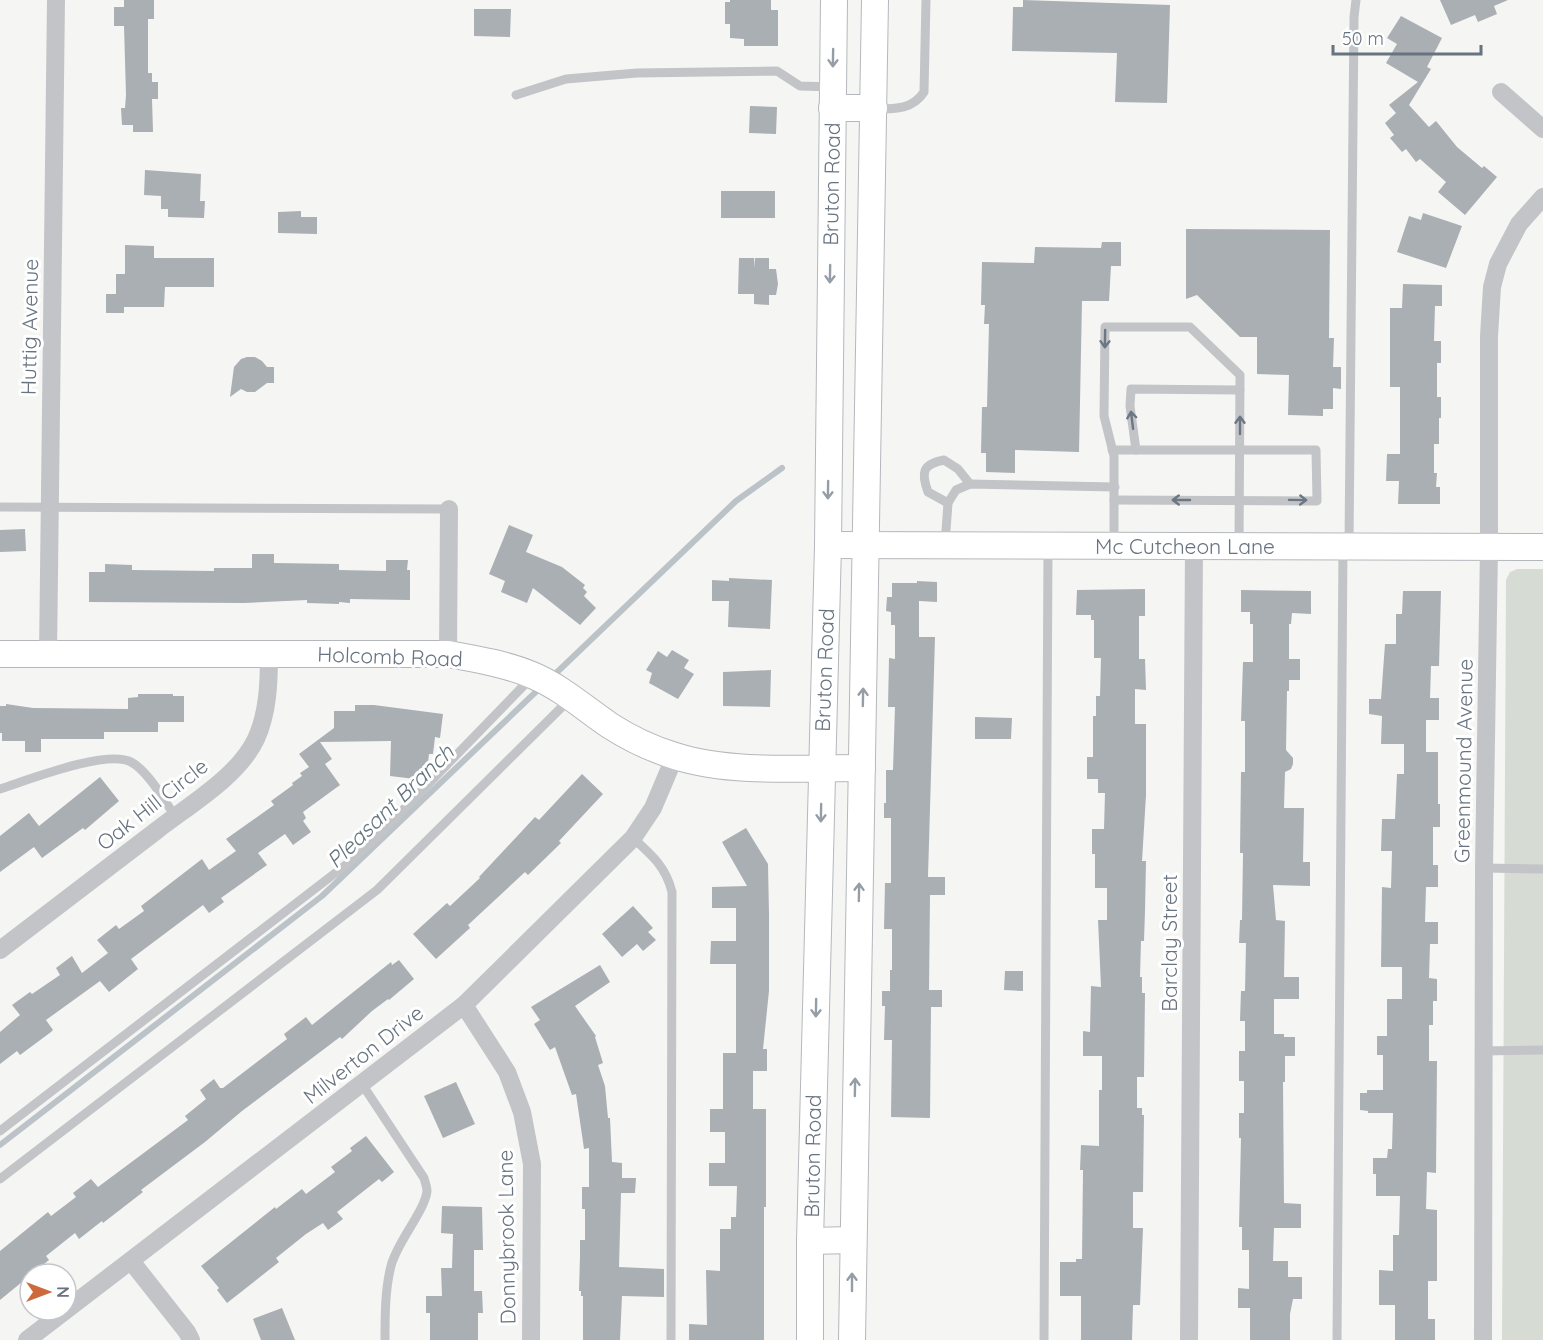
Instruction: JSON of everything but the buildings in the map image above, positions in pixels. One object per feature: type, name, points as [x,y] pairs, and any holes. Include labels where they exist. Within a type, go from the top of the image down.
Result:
[{"type":"main road","name":"Bruton Road","points":[[810,1340],[810,1241],[828,545],[834,0]]},
{"type":"main road","name":"Bruton Road","points":[[852,1340],[875,0]]},
{"type":"main road","points":[[832,97],[874,108]]},
{"type":"main road","name":"Mc Cutcheon Lane","points":[[828,545],[1543,547]]},
{"type":"main road","name":"Holcomb Road","points":[[0,654],[448,654],[490,662],[533,675],[633,739],[675,756],[719,767],[862,768]]},
{"type":"main road","points":[[810,1241],[852,1240]]},
{"type":"street","name":"Huttig Avenue","points":[[48,655],[56,0]]},
{"type":"street","points":[[1501,92],[1543,129]]},
{"type":"street","name":"Greenmound Avenue","points":[[1483,1340],[1484,868],[1489,547],[1489,336],[1492,288],[1498,264],[1519,224],[1543,197]]},
{"type":"street","points":[[448,654],[449,509]]},
{"type":"street","name":"Barclay Street","points":[[1189,1340],[1194,547]]},
{"type":"street","name":"Oak Hill Circle","points":[[0,950],[205,795],[242,761],[256,739],[264,713],[269,687],[269,654]]},
{"type":"street","name":"Milverton Drive","points":[[27,1340],[464,1005],[633,838],[653,808],[675,756]]},
{"type":"street","name":"Donnybrook Lane","points":[[464,1005],[507,1072],[522,1112],[532,1164],[531,1340]]},
{"type":"street","points":[[131,1261],[191,1340]]},
{"type":"lane","points":[[874,108],[897,109],[918,101],[924,92],[926,0]]},
{"type":"lane","points":[[1337,1340],[1353,40],[1356,0]]},
{"type":"lane","points":[[516,95],[566,79],[637,73],[777,71],[800,86],[832,97]]},
{"type":"lane","points":[[1114,545],[1115,487],[1112,450],[1104,416],[1106,327],[1190,327],[1240,375],[1239,547]]},
{"type":"lane","points":[[1136,450],[1130,405],[1131,389],[1240,390]]},
{"type":"lane","points":[[1112,450],[1316,450],[1317,501],[1114,500]]},
{"type":"lane","points":[[948,503],[928,492],[923,478],[925,470],[932,462],[944,460],[958,469],[970,484]]},
{"type":"lane","points":[[945,544],[948,503],[956,490],[970,484],[1115,487]]},
{"type":"lane","points":[[0,507],[449,509]]},
{"type":"lane","points":[[1044,1340],[1048,545]]},
{"type":"lane","points":[[0,1131],[347,864],[375,839],[533,675]]},
{"type":"lane","points":[[0,1179],[377,890],[566,694]]},
{"type":"lane","points":[[0,789],[100,759],[118,758],[131,762],[142,771],[175,816]]},
{"type":"lane","points":[[633,838],[660,862],[672,891],[671,1340]]},
{"type":"lane","points":[[1484,868],[1543,869]]},
{"type":"lane","points":[[1483,1051],[1543,1050]]},
{"type":"lane","points":[[362,1084],[424,1178],[427,1189],[425,1200],[398,1246],[390,1267],[385,1340]]},
{"type":"shaded area","points":[[1517,569],[1543,569],[1543,1340],[1502,1340],[1506,580],[1510,572]]},
{"type":"waterway","name":"Pleasant Branch","points":[[552,677],[736,501],[782,468]]},
{"type":"waterway","name":"Pleasant Branch","points":[[0,1145],[322,896],[542,686]]}]
